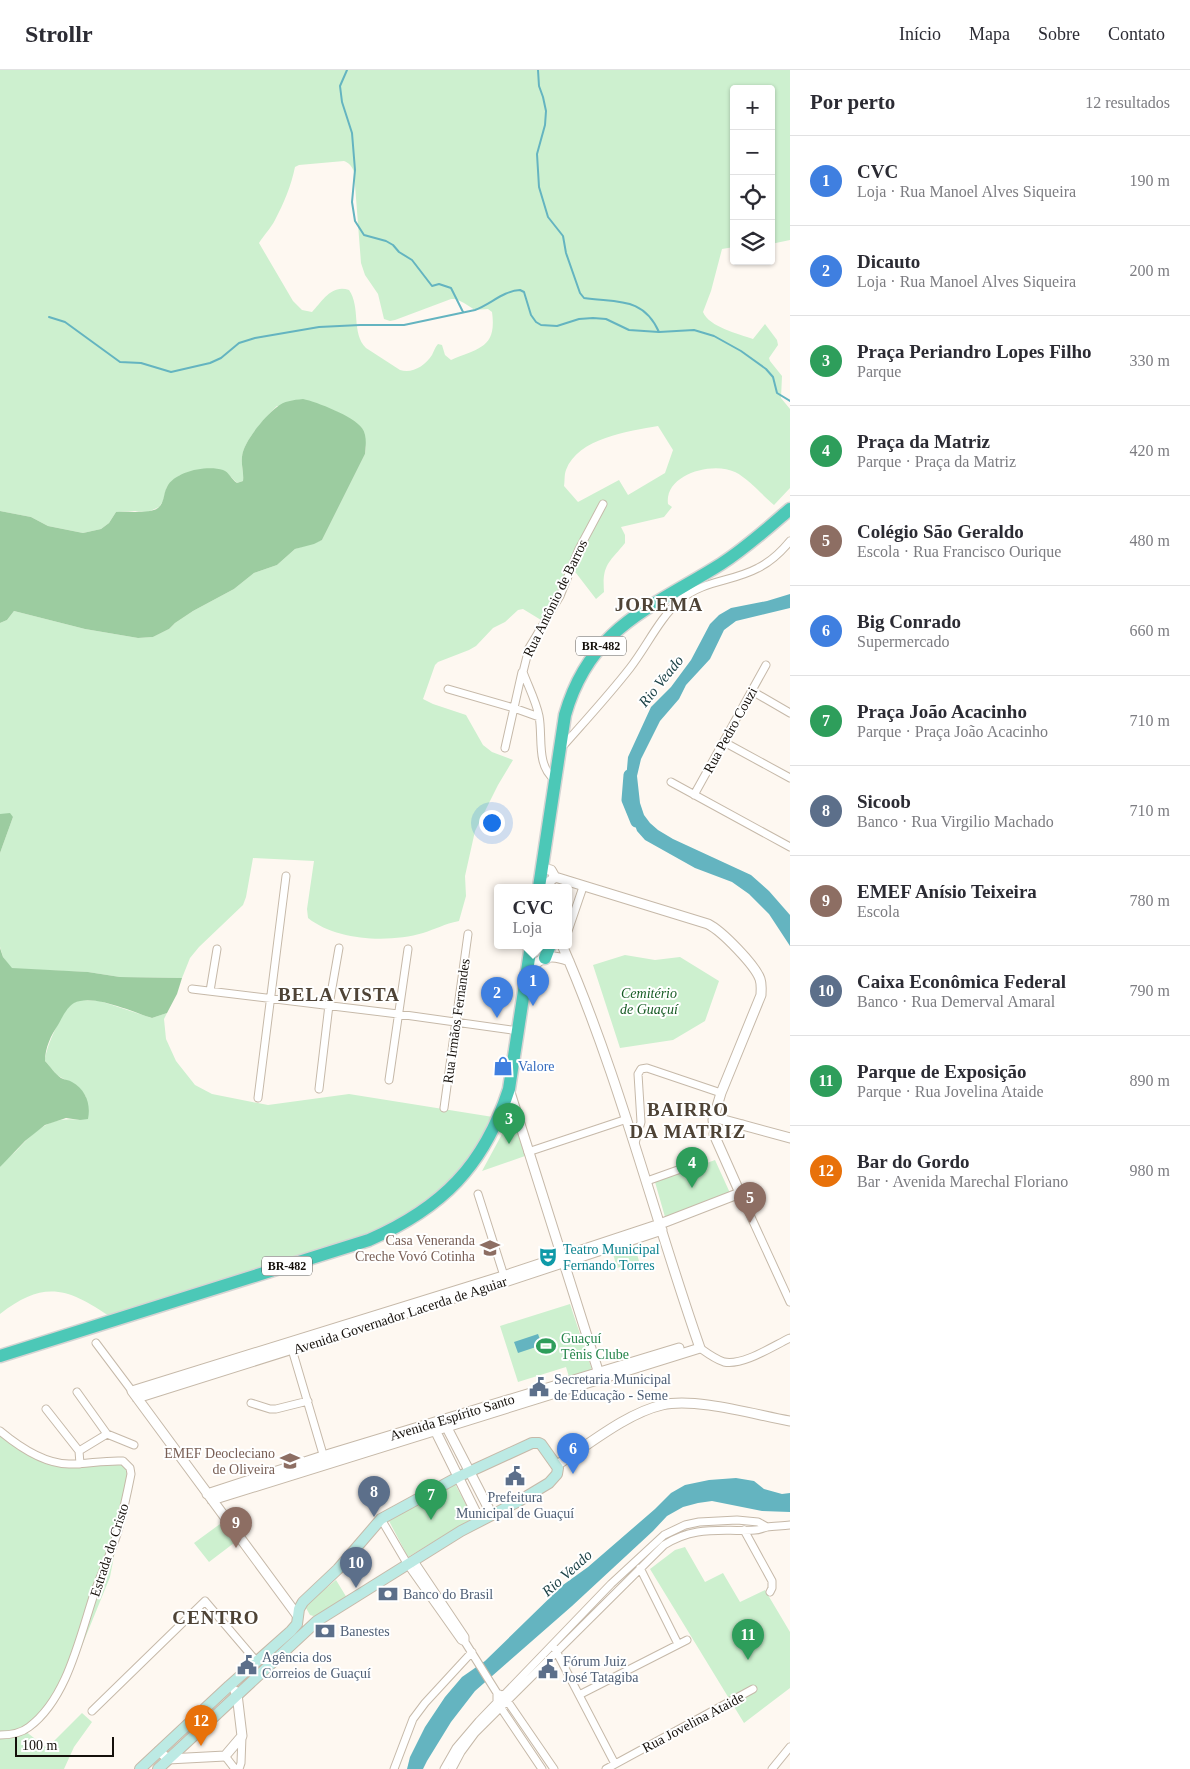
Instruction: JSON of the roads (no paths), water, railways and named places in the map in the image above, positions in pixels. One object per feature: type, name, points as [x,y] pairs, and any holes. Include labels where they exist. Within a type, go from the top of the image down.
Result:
[{"type":"highway","name":"BR-482","points":[[539,884],[561,732],[570,697],[587,662],[610,636],[636,616],[734,555],[790,509]]},
{"type":"highway","name":"BR-482","points":[[0,1356],[345,1248],[395,1229],[435,1203],[457,1182],[476,1158],[494,1126],[509,1089],[530,949]]},
{"type":"highway","points":[[545,958],[548,949]]},
{"type":"main road","points":[[140,1769],[295,1627],[303,1602],[338,1569],[381,1518],[470,1471],[536,1442],[542,1444],[557,1465],[557,1474],[549,1483],[480,1521],[317,1621],[158,1769]]},
{"type":"main road","points":[[298,1615],[317,1621]]},
{"type":"street","name":"Rua Antônio de Barros","points":[[554,779],[547,773],[543,763],[539,718],[523,672],[529,648],[560,596],[580,549],[603,504]]},
{"type":"street","points":[[559,750],[629,670],[656,630],[676,605],[701,587],[758,568],[790,542]]},
{"type":"street","name":"Rua Pedro Couzi","points":[[694,795],[766,665]]},
{"type":"street","points":[[505,748],[523,672]]},
{"type":"street","points":[[448,689],[514,708],[539,718]]},
{"type":"street","points":[[752,691],[790,712]]},
{"type":"street","points":[[724,742],[790,778]]},
{"type":"street","points":[[671,782],[790,847]]},
{"type":"street","points":[[542,868],[551,870],[555,878],[708,924],[723,934],[757,972],[761,980],[761,995],[721,1093],[714,1117],[714,1134],[790,1302]]},
{"type":"street","points":[[258,1098],[286,876]]},
{"type":"street","points":[[548,884],[555,878]]},
{"type":"street","points":[[572,919],[583,887]]},
{"type":"street","name":"Rua Irmãos Fernandes","points":[[444,1108],[468,934]]},
{"type":"street","points":[[319,1089],[329,1005],[339,948]]},
{"type":"street","points":[[210,991],[217,949]]},
{"type":"street","points":[[389,1080],[408,949]]},
{"type":"street","points":[[564,949],[576,975],[627,1119],[699,1345],[719,1360],[732,1362],[743,1360],[790,1338]]},
{"type":"street","points":[[526,974],[536,963],[545,958],[559,958],[569,961]]},
{"type":"street","points":[[192,989],[329,1005],[519,1031]]},
{"type":"street","points":[[635,1143],[640,1122],[638,1074],[641,1069],[647,1068],[721,1093]]},
{"type":"street","points":[[509,1089],[599,1375]]},
{"type":"street","points":[[714,1117],[790,1138]]},
{"type":"street","points":[[528,1152],[627,1119]]},
{"type":"street","points":[[714,1134],[743,1125]]},
{"type":"street","points":[[647,1181],[704,1161]]},
{"type":"street","name":"Avenida Governador Lacerda de Aguiar","points":[[135,1394],[562,1260],[661,1227],[740,1193]]},
{"type":"street","points":[[478,1194],[504,1279]]},
{"type":"street","points":[[96,1343],[298,1615]]},
{"type":"street","name":"Avenida Espírito Santo","points":[[210,1497],[699,1345]]},
{"type":"street","points":[[291,1346],[325,1460]]},
{"type":"street","points":[[76,1392],[107,1434],[134,1445]]},
{"type":"street","points":[[251,1403],[276,1409],[308,1401]]},
{"type":"street","points":[[557,1465],[624,1421],[663,1404],[702,1404],[790,1421]]},
{"type":"street","points":[[46,1409],[79,1451],[80,1464]]},
{"type":"street","points":[[445,1423],[492,1515]]},
{"type":"street","points":[[433,1427],[480,1521]]},
{"type":"street","name":"Estrada do Cristo","points":[[0,1430],[49,1462],[80,1464],[123,1461],[130,1468],[130,1481],[117,1535],[66,1675],[56,1694],[30,1727],[16,1734],[0,1735]]},
{"type":"street","points":[[79,1451],[107,1434]]},
{"type":"street","points":[[381,1518],[461,1640],[465,1642],[554,1769]]},
{"type":"street","points":[[555,1648],[611,1584],[673,1529],[700,1522],[737,1520],[758,1522],[767,1527]]},
{"type":"street","points":[[452,1769],[466,1744],[499,1705],[501,1695],[555,1648],[664,1545],[691,1532],[757,1530],[790,1525]]},
{"type":"street","points":[[744,1530],[772,1581],[770,1592]]},
{"type":"street","points":[[640,1568],[678,1644]]},
{"type":"street","points":[[92,1711],[205,1601],[257,1662]]},
{"type":"street","points":[[579,1695],[687,1640]]},
{"type":"street","points":[[555,1648],[615,1764]]},
{"type":"street","points":[[394,1769],[413,1719],[425,1703],[472,1652]]},
{"type":"street","points":[[229,1686],[237,1694],[242,1736],[240,1766],[247,1769]]},
{"type":"street","name":"Rua Jovelina Ataide","points":[[606,1769],[753,1689]]},
{"type":"street","points":[[444,1768],[462,1740],[499,1705]]},
{"type":"street","points":[[499,1705],[542,1769]]},
{"type":"street","points":[[159,1751],[168,1759],[224,1756],[242,1736]]},
{"type":"street","points":[[772,1769],[790,1746]]},
{"type":"street","points":[[224,1756],[235,1769]]},
{"type":"water","points":[[790,594],[790,608],[736,621],[724,630],[710,659],[686,685],[679,699],[660,721],[641,759],[637,776],[640,803],[644,815],[650,823],[673,839],[751,875],[769,891],[790,915],[790,946],[769,914],[749,894],[732,882],[695,868],[645,840],[637,831],[631,813],[626,780],[628,757],[651,707],[671,687],[691,660],[710,624],[719,615],[731,608],[767,601]]},
{"type":"water","points":[[538,1334],[542,1345],[518,1353],[514,1342]]},
{"type":"water","name":"Rio Veado","points":[[736,1478],[754,1481],[764,1489],[782,1494],[790,1493],[790,1512],[762,1511],[712,1501],[683,1507],[667,1516],[572,1606],[475,1691],[451,1722],[423,1769],[407,1769],[410,1757],[425,1727],[445,1697],[462,1677],[485,1661],[563,1585],[588,1567],[671,1493],[685,1485],[709,1480]]},
{"type":"waterway","points":[[347,70],[340,86],[342,102],[352,133],[355,170],[352,202],[355,221],[364,235],[386,241],[412,260],[432,286],[439,284],[451,288],[463,312]]},
{"type":"waterway","points":[[538,70],[539,86],[546,111],[545,125],[537,154],[539,187],[548,217],[563,236],[566,253],[580,293],[584,298],[618,301],[637,307],[645,312],[659,332]]},
{"type":"waterway","points":[[49,317],[65,322],[120,362],[141,363],[171,372],[210,363],[221,358],[239,343],[255,338],[319,327],[404,325],[475,310],[503,295],[520,290],[524,292],[531,315],[541,325],[557,326],[579,319],[593,318],[606,319],[629,330],[659,332],[694,330],[714,336],[741,351],[766,369],[773,377],[777,393],[790,401]]},
{"type":"waterway","name":"Rio Veado","points":[[629,775],[627,800],[636,822]]},
{"type":"place","name":"CVC","points":[[533,1006]]},
{"type":"place","name":"Dicauto","points":[[497,1018]]},
{"type":"place","name":"Valore","points":[[503,1066]]},
{"type":"place","name":"Praça Periandro Lopes Filho","points":[[509,1144]]},
{"type":"place","name":"Praça da Matriz","points":[[692,1188]]},
{"type":"place","name":"Colégio São Geraldo","points":[[750,1223]]},
{"type":"place","name":"Casa Veneranda Creche Vovó Cotinha","points":[[490,1248]]},
{"type":"place","name":"Teatro Municipal Fernando Torres","points":[[548,1257]]},
{"type":"place","name":"Guaçuí Tênis Clube","points":[[546,1346]]},
{"type":"place","name":"Secretaria Municipal de Educação - Seme","points":[[539,1387]]},
{"type":"place","name":"EMEF Deocleciano de Oliveira","points":[[290,1461]]},
{"type":"place","name":"Big Conrado","points":[[573,1474]]},
{"type":"place","name":"Prefeitura Municipal de Guaçuí","points":[[515,1476]]},
{"type":"place","name":"Sicoob","points":[[374,1517]]},
{"type":"place","name":"Praça João Acacinho","points":[[431,1520]]},
{"type":"place","name":"EMEF Anísio Teixeira","points":[[236,1548]]},
{"type":"place","name":"Caixa Econômica Federal","points":[[356,1588]]},
{"type":"place","name":"Banco do Brasil","points":[[388,1594]]},
{"type":"place","name":"Banestes","points":[[325,1631]]},
{"type":"place","name":"Parque de Exposição","points":[[748,1660]]},
{"type":"place","name":"Agência dos Correios de Guaçuí","points":[[247,1665]]},
{"type":"place","name":"Fórum Juiz José Tatagiba","points":[[548,1669]]},
{"type":"place","name":"Bar do Gordo","points":[[201,1746]]},
{"type":"district","name":"JOREMA","points":[[659,604]]},
{"type":"district","name":"BELA VISTA","points":[[339,994]]},
{"type":"district","name":"BAIRRO DA MATRIZ","points":[[688,1120]]},
{"type":"district","name":"CENTRO","points":[[216,1617]]},
{"type":"park label","name":"Cemitério de Guaçuí","points":[[649,1002]]}]
